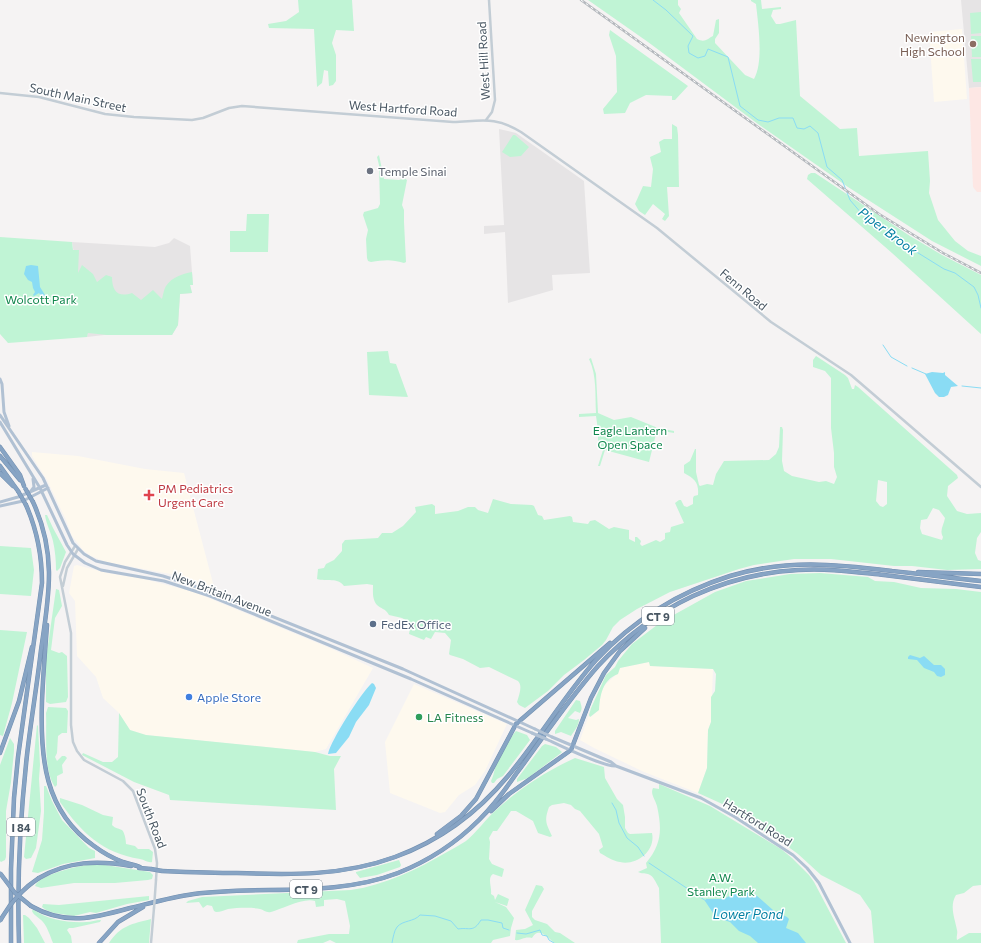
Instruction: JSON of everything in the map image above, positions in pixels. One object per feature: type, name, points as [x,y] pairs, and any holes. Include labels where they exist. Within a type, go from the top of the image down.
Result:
[{"type":"highway","points":[[0,447],[20,475],[25,487]]},
{"type":"highway","name":"I 84","points":[[0,456],[25,487],[33,502],[44,531],[49,558],[50,582],[24,780],[19,876],[19,943]]},
{"type":"highway","name":"I 84","points":[[0,466],[18,490],[26,505],[37,535],[41,563],[41,594],[16,775],[10,878],[11,943]]},
{"type":"highway","points":[[0,473],[18,490]]},
{"type":"highway","name":"CT 9","points":[[140,867],[162,870],[276,875],[317,874],[370,865],[395,857],[418,847],[459,822],[495,791],[585,673],[607,649],[625,633],[654,612],[684,595],[716,581],[748,572],[780,566],[814,564],[838,565],[981,582]]},
{"type":"highway","name":"CT 9","points":[[148,904],[201,894],[330,887],[354,884],[376,880],[405,870],[437,853],[461,837],[500,797],[583,685],[600,665],[627,639],[662,613],[695,595],[725,584],[754,576],[790,570],[841,570],[981,587]]},
{"type":"highway","points":[[884,570],[981,574]]},
{"type":"highway","points":[[47,611],[41,714],[42,745],[45,771],[53,795],[63,814],[77,832],[95,847],[116,859],[140,867]]},
{"type":"highway","points":[[484,815],[490,812],[510,794],[571,750],[574,746],[594,692],[607,667],[630,641],[662,613]]},
{"type":"highway","points":[[418,847],[453,823],[472,804],[483,787],[515,725],[614,640],[625,633]]},
{"type":"highway","points":[[0,753],[16,712],[34,643]]},
{"type":"highway","points":[[0,921],[19,894],[39,878],[60,868],[84,863],[104,862],[140,867]]},
{"type":"highway","points":[[0,873],[13,891],[31,906],[44,913],[54,916],[79,919],[100,916],[148,904]]},
{"type":"highway","points":[[100,943],[118,922],[148,904]]},
{"type":"main road","points":[[0,379],[2,384],[5,413],[11,431]]},
{"type":"main road","name":"New Britain Avenue","points":[[0,415],[47,487],[69,536],[77,547],[94,561],[162,576],[213,592],[445,688]]},
{"type":"main road","name":"New Britain Avenue","points":[[0,422],[32,473],[62,536],[73,553],[88,565],[106,571],[160,580],[215,598],[369,661],[442,693]]},
{"type":"main road","points":[[29,493],[35,485],[32,473]]},
{"type":"main road","points":[[0,502],[47,487]]},
{"type":"main road","points":[[0,506],[21,502],[42,492],[47,487]]},
{"type":"main road","points":[[106,571],[113,566]]},
{"type":"main road","points":[[160,580],[162,576]]},
{"type":"main road","points":[[213,592],[215,598]]},
{"type":"main road","points":[[369,661],[370,656]]},
{"type":"main road","points":[[442,693],[445,688]]},
{"type":"main road","name":"Hartford Road","points":[[445,688],[518,722],[612,762],[616,766]]},
{"type":"main road","points":[[447,695],[449,690]]},
{"type":"main road","name":"Hartford Road","points":[[442,693],[571,750],[703,799],[735,817],[794,856],[809,870],[820,885],[850,943]]},
{"type":"main road","points":[[467,704],[472,704],[474,701]]},
{"type":"street","name":"West Hill Road","points":[[486,120],[492,112],[495,100],[489,0]]},
{"type":"street","name":"South Main Street","points":[[0,93],[39,97],[101,113],[126,117],[192,120],[203,118],[229,108],[238,107],[318,111]]},
{"type":"street","name":"West Hartford Road","points":[[318,111],[453,122],[486,120]]},
{"type":"street","name":"Fenn Road","points":[[486,120],[507,125],[521,132],[657,228],[763,316],[851,374],[981,487]]},
{"type":"street","name":"South Road","points":[[77,547],[65,562],[61,573],[71,632],[71,718],[74,746],[84,760],[123,781],[133,791],[155,849],[157,863],[151,943]]},
{"type":"shaded area","name":"Newington High School","points":[[961,0],[981,0],[981,87],[969,88]]},
{"type":"shaded area","points":[[962,29],[967,99],[934,102],[929,32]]},
{"type":"shaded area","points":[[981,87],[981,192],[977,192],[973,187],[969,88]]},
{"type":"shaded area","points":[[499,129],[516,133],[584,181],[590,273],[552,275],[553,290],[508,303],[505,232],[484,234],[484,226],[504,225]]},
{"type":"shaded area","points":[[174,238],[190,246],[193,285],[190,285],[192,293],[180,294],[178,325],[172,335],[104,335],[87,337],[91,311],[79,283],[72,242],[155,247],[169,243]]},
{"type":"shaded area","points":[[32,452],[78,456],[145,469],[184,473],[214,587],[209,588],[170,574],[106,562],[91,556],[83,550],[72,536],[47,480],[32,456]]},
{"type":"shaded area","points":[[77,565],[107,573],[144,579],[194,592],[332,649],[373,668],[326,749],[315,752],[146,735],[130,730],[119,713],[103,698],[96,677],[77,656],[75,601],[69,593],[74,566]]},
{"type":"shaded area","points":[[649,662],[651,666],[713,669],[711,722],[708,730],[707,768],[698,793],[644,772],[580,740],[589,715],[591,717],[599,710],[599,699],[602,690],[618,673],[619,668]]},
{"type":"shaded area","points":[[414,684],[507,724],[485,771],[475,785],[459,795],[445,812],[440,813],[390,793],[385,742]]},
{"type":"green space","points":[[298,0],[352,0],[354,31],[336,30],[332,43],[336,55],[336,81],[333,85],[329,86],[328,71],[324,70],[322,83],[317,87],[314,29],[269,28],[268,24],[286,21],[299,12]]},
{"type":"green space","points":[[588,0],[678,0],[678,5],[681,9],[679,13],[697,39],[702,41],[713,36],[716,20],[719,19],[719,33],[715,39],[715,43],[745,75],[754,79],[759,63],[760,42],[756,4],[751,0],[761,0],[762,9],[781,7],[781,9],[773,10],[771,16],[776,24],[796,20],[800,96],[840,129],[857,128],[859,156],[928,151],[930,181],[929,193],[938,220],[955,241],[968,251],[981,256],[981,266],[932,241],[848,187],[758,124],[648,42]]},
{"type":"green space","points":[[981,12],[981,33],[971,34],[970,13]]},
{"type":"green space","points":[[610,30],[688,86],[675,100],[672,100],[672,96],[646,95],[630,103],[625,113],[604,114],[603,109],[617,92],[616,56],[609,35]]},
{"type":"green space","points":[[971,36],[981,36],[981,57],[972,57]]},
{"type":"green space","points":[[971,59],[981,59],[981,82],[973,82]]},
{"type":"green space","points":[[672,124],[677,127],[678,135],[679,187],[667,187],[669,216],[665,221],[662,219],[665,214],[653,204],[645,215],[639,211],[635,204],[643,186],[651,187],[653,169],[650,157],[661,152],[659,142],[664,139],[672,139]]},
{"type":"green space","points":[[513,135],[529,147],[521,156],[510,157],[502,152]]},
{"type":"green space","points":[[379,155],[384,179],[399,180],[404,178],[407,180],[402,205],[404,210],[406,262],[404,263],[388,260],[371,262],[368,261],[367,258],[366,239],[368,230],[363,215],[364,212],[378,208],[380,204],[379,165],[377,157]]},
{"type":"green space","points":[[815,173],[910,236],[942,255],[981,275],[981,334],[892,253],[807,179],[808,175]]},
{"type":"green space","points":[[247,214],[269,214],[268,252],[230,252],[230,231],[246,231]]},
{"type":"green space","name":"Wolcott Park","points":[[0,237],[72,242],[73,250],[79,250],[78,273],[82,265],[93,274],[97,282],[106,275],[112,277],[115,290],[123,295],[132,293],[141,300],[153,290],[162,299],[165,287],[171,280],[192,272],[193,285],[190,285],[192,293],[180,294],[178,325],[172,335],[107,335],[88,333],[87,337],[8,343],[0,334]]},
{"type":"green space","points":[[388,351],[390,363],[396,364],[408,397],[369,395],[367,352]]},
{"type":"green space","points":[[816,356],[845,375],[848,378],[852,389],[854,389],[855,385],[858,387],[957,475],[958,478],[948,486],[947,496],[957,511],[967,514],[981,513],[981,532],[977,538],[975,553],[978,560],[981,561],[981,569],[947,570],[831,559],[794,559],[754,565],[739,569],[670,592],[637,609],[620,620],[613,627],[602,645],[564,675],[548,691],[525,708],[517,702],[520,694],[520,685],[518,681],[489,667],[480,668],[463,659],[450,655],[451,640],[445,633],[435,632],[431,639],[426,637],[424,640],[409,634],[411,623],[402,618],[389,615],[375,603],[373,585],[367,584],[344,586],[339,582],[317,579],[318,569],[324,568],[326,564],[334,560],[342,551],[342,544],[345,540],[378,538],[382,533],[392,533],[403,526],[416,512],[415,507],[432,504],[435,506],[435,514],[458,511],[468,507],[475,507],[478,510],[488,513],[493,499],[511,504],[532,505],[534,506],[538,515],[542,516],[544,520],[570,516],[572,517],[573,522],[588,524],[590,521],[595,520],[609,529],[614,527],[629,530],[629,539],[635,542],[635,537],[637,537],[641,541],[640,544],[642,546],[656,540],[660,542],[665,539],[665,533],[670,532],[671,527],[684,523],[675,503],[681,500],[684,506],[687,507],[693,504],[694,496],[698,495],[698,487],[696,482],[684,473],[684,465],[690,461],[695,449],[696,472],[699,485],[713,485],[716,474],[724,461],[769,460],[776,454],[779,447],[780,427],[782,427],[783,430],[782,461],[784,471],[792,476],[819,482],[826,481],[834,484],[837,477],[834,467],[831,428],[831,378],[825,371],[813,367],[813,360]],"holes":[[[878,480],[887,482],[887,504],[883,507],[876,501]],[[933,508],[939,510],[945,518],[942,530],[942,540],[922,534],[920,528],[921,520],[927,519]]]},
{"type":"green space","name":"Eagle Lantern Open Space","points":[[591,358],[596,374],[598,413],[614,420],[631,417],[658,428],[674,431],[674,433],[657,430],[649,462],[605,450],[600,466],[598,466],[603,450],[598,445],[596,416],[579,417],[579,414],[596,413],[594,379],[592,365],[589,359]]},
{"type":"green space","points":[[45,515],[47,515],[66,552],[60,568],[57,571],[53,541]]},
{"type":"green space","points":[[0,546],[31,548],[34,570],[31,596],[0,594]]},
{"type":"green space","points":[[820,573],[868,577],[875,581],[894,582],[921,588],[956,589],[981,592],[981,885],[973,886],[964,893],[956,895],[953,908],[957,940],[969,933],[981,933],[981,943],[874,943],[871,911],[860,895],[821,875],[798,854],[729,807],[698,793],[707,768],[708,730],[711,722],[711,697],[715,691],[716,674],[713,669],[650,666],[649,662],[620,668],[618,674],[608,680],[605,684],[600,699],[599,710],[590,717],[589,715],[606,675],[615,667],[632,644],[661,622],[715,592],[746,581],[790,574]]},
{"type":"green space","points":[[56,589],[59,590],[62,606],[55,618],[51,650],[59,653],[62,652],[67,656],[68,697],[66,702],[50,704],[46,702],[46,659]]},
{"type":"green space","points":[[0,630],[27,632],[12,703],[3,736],[0,735]]},
{"type":"green space","points":[[576,700],[580,701],[582,707],[581,711],[580,713],[575,711],[568,718],[576,720],[579,719],[576,728],[571,736],[561,732],[555,734],[555,731]]},
{"type":"green space","points":[[48,707],[66,708],[68,711],[67,733],[62,733],[58,736],[57,753],[55,757],[57,761],[62,756],[67,758],[62,765],[63,773],[57,776],[57,785],[55,787],[51,780],[47,762],[46,713]]},
{"type":"green space","points":[[119,713],[130,730],[146,735],[341,756],[334,769],[336,810],[170,800],[169,795],[134,782],[82,755],[83,753],[103,762],[112,762],[118,757]]},
{"type":"green space","points":[[37,725],[41,811],[36,848],[31,858],[26,859],[24,857]]},
{"type":"green space","points":[[516,731],[527,735],[530,740],[503,776],[492,783],[491,781],[496,765],[502,752]]},
{"type":"green space","points":[[10,738],[14,744],[14,751],[6,811],[6,857],[5,860],[1,862],[0,765]]},
{"type":"green space","points":[[545,744],[556,747],[562,752],[528,778],[517,782],[517,779]]},
{"type":"green space","points":[[575,758],[604,767],[605,778],[617,799],[623,805],[625,828],[630,834],[652,833],[651,846],[644,856],[632,862],[626,863],[612,860],[600,853],[599,850],[603,847],[599,834],[580,811],[571,805],[564,803],[549,807],[546,819],[552,836],[550,837],[538,833],[533,821],[516,811],[511,811],[497,831],[493,831],[489,838],[489,859],[492,864],[504,869],[502,877],[493,874],[491,876],[491,894],[494,896],[495,900],[498,894],[509,899],[507,906],[495,902],[506,907],[514,918],[510,936],[493,940],[491,943],[336,943],[330,940],[323,943],[297,943],[298,940],[329,934],[349,934],[350,926],[345,901],[337,899],[324,900],[324,906],[316,907],[315,901],[310,900],[269,912],[260,909],[239,908],[216,912],[212,906],[207,905],[203,908],[199,902],[186,903],[202,897],[351,890],[364,888],[401,876],[466,841],[492,814],[514,795],[533,781]]},
{"type":"green space","name":"A.W. Stanley Park","points":[[659,784],[710,806],[781,849],[792,858],[814,882],[846,943],[661,943],[659,888],[652,876],[638,872],[647,868],[646,863],[658,843],[660,822],[657,806],[652,792],[653,788],[659,789]]},
{"type":"green space","points":[[44,786],[46,786],[62,820],[89,848],[95,851],[95,858],[63,864],[38,873],[32,872],[42,840]]},
{"type":"green space","points":[[60,798],[82,805],[103,815],[113,817],[112,825],[123,831],[126,844],[135,846],[138,849],[149,849],[153,852],[152,862],[114,852],[94,840],[76,823],[60,802]]},
{"type":"green space","points":[[399,860],[401,865],[400,867],[377,875],[360,878],[356,873],[356,872]]},
{"type":"green space","points":[[88,865],[105,865],[150,872],[153,875],[152,879],[148,880],[115,883],[74,883],[41,888],[35,886],[43,878],[67,869]]},
{"type":"green space","points":[[536,885],[542,886],[544,889],[532,911],[532,917],[535,920],[547,924],[555,932],[560,933],[575,943],[554,943],[540,933],[537,933],[532,938],[515,940],[516,930],[525,929],[533,925],[525,910]]},
{"type":"green space","points":[[149,896],[149,900],[127,904],[96,913],[90,912],[74,916],[54,913],[42,907],[43,904],[59,905]]},
{"type":"green space","points":[[33,909],[45,916],[65,921],[86,922],[101,920],[100,922],[69,928],[67,930],[71,936],[72,943],[53,943],[46,927],[33,913]]},
{"type":"green space","points":[[23,915],[29,918],[37,928],[45,943],[24,943]]},
{"type":"green space","points":[[151,919],[149,943],[109,943],[118,932],[127,926]]},
{"type":"water","points":[[26,266],[38,266],[40,287],[45,297],[42,297],[39,293],[34,296],[33,295],[35,292],[32,282],[28,280],[24,274]]},
{"type":"water","points":[[932,372],[945,372],[945,375],[958,386],[951,387],[948,395],[939,397],[935,393],[925,374]]},
{"type":"water","points":[[910,655],[920,658],[924,656],[934,665],[941,665],[945,669],[945,675],[941,677],[937,676],[934,672],[924,668],[917,660],[908,659]]},
{"type":"water","points":[[372,683],[376,688],[369,705],[356,722],[349,737],[336,753],[328,754],[330,747],[347,717]]},
{"type":"water","name":"Lower Pond","points":[[746,890],[756,895],[773,910],[787,917],[789,919],[786,928],[798,933],[806,943],[758,943],[750,936],[739,931],[730,922],[721,919],[713,913],[705,901],[706,899],[724,899],[738,891]]},
{"type":"waterway","name":"Piper Brook","points":[[653,0],[666,10],[693,36],[688,46],[689,53],[698,58],[705,56],[708,49],[728,57],[740,106],[758,120],[768,122],[779,118],[793,118],[797,128],[804,129],[810,126],[818,133],[827,167],[842,180],[850,200],[862,214],[895,234],[915,251],[944,269],[955,273],[974,287],[978,295],[981,308]]},
{"type":"waterway","points":[[883,345],[891,357],[907,366]]},
{"type":"waterway","points":[[912,368],[926,374]]},
{"type":"waterway","points":[[962,386],[981,388]]},
{"type":"waterway","points":[[612,803],[616,810],[619,823],[627,838],[638,847],[644,856]]},
{"type":"waterway","points":[[649,863],[706,901]]},
{"type":"waterway","points":[[392,943],[397,927],[402,923],[415,919],[420,915],[435,916],[451,921],[458,929],[471,929],[476,927],[481,920],[488,920],[502,923],[503,928],[509,930]]},
{"type":"waterway","points":[[517,933],[526,934],[540,930],[542,935],[547,936],[549,940],[554,943]]},
{"type":"railway","points":[[581,0],[879,214],[943,253],[981,273]]},
{"type":"place","name":"Newington High School","points":[[973,44]]},
{"type":"place","name":"Temple Sinai","points":[[370,171]]},
{"type":"place","name":"PM Pediatrics Urgent Care","points":[[149,495]]},
{"type":"place","name":"FedEx Office","points":[[373,624]]},
{"type":"place","name":"Apple Store","points":[[189,697]]},
{"type":"place","name":"LA Fitness","points":[[419,717]]}]
